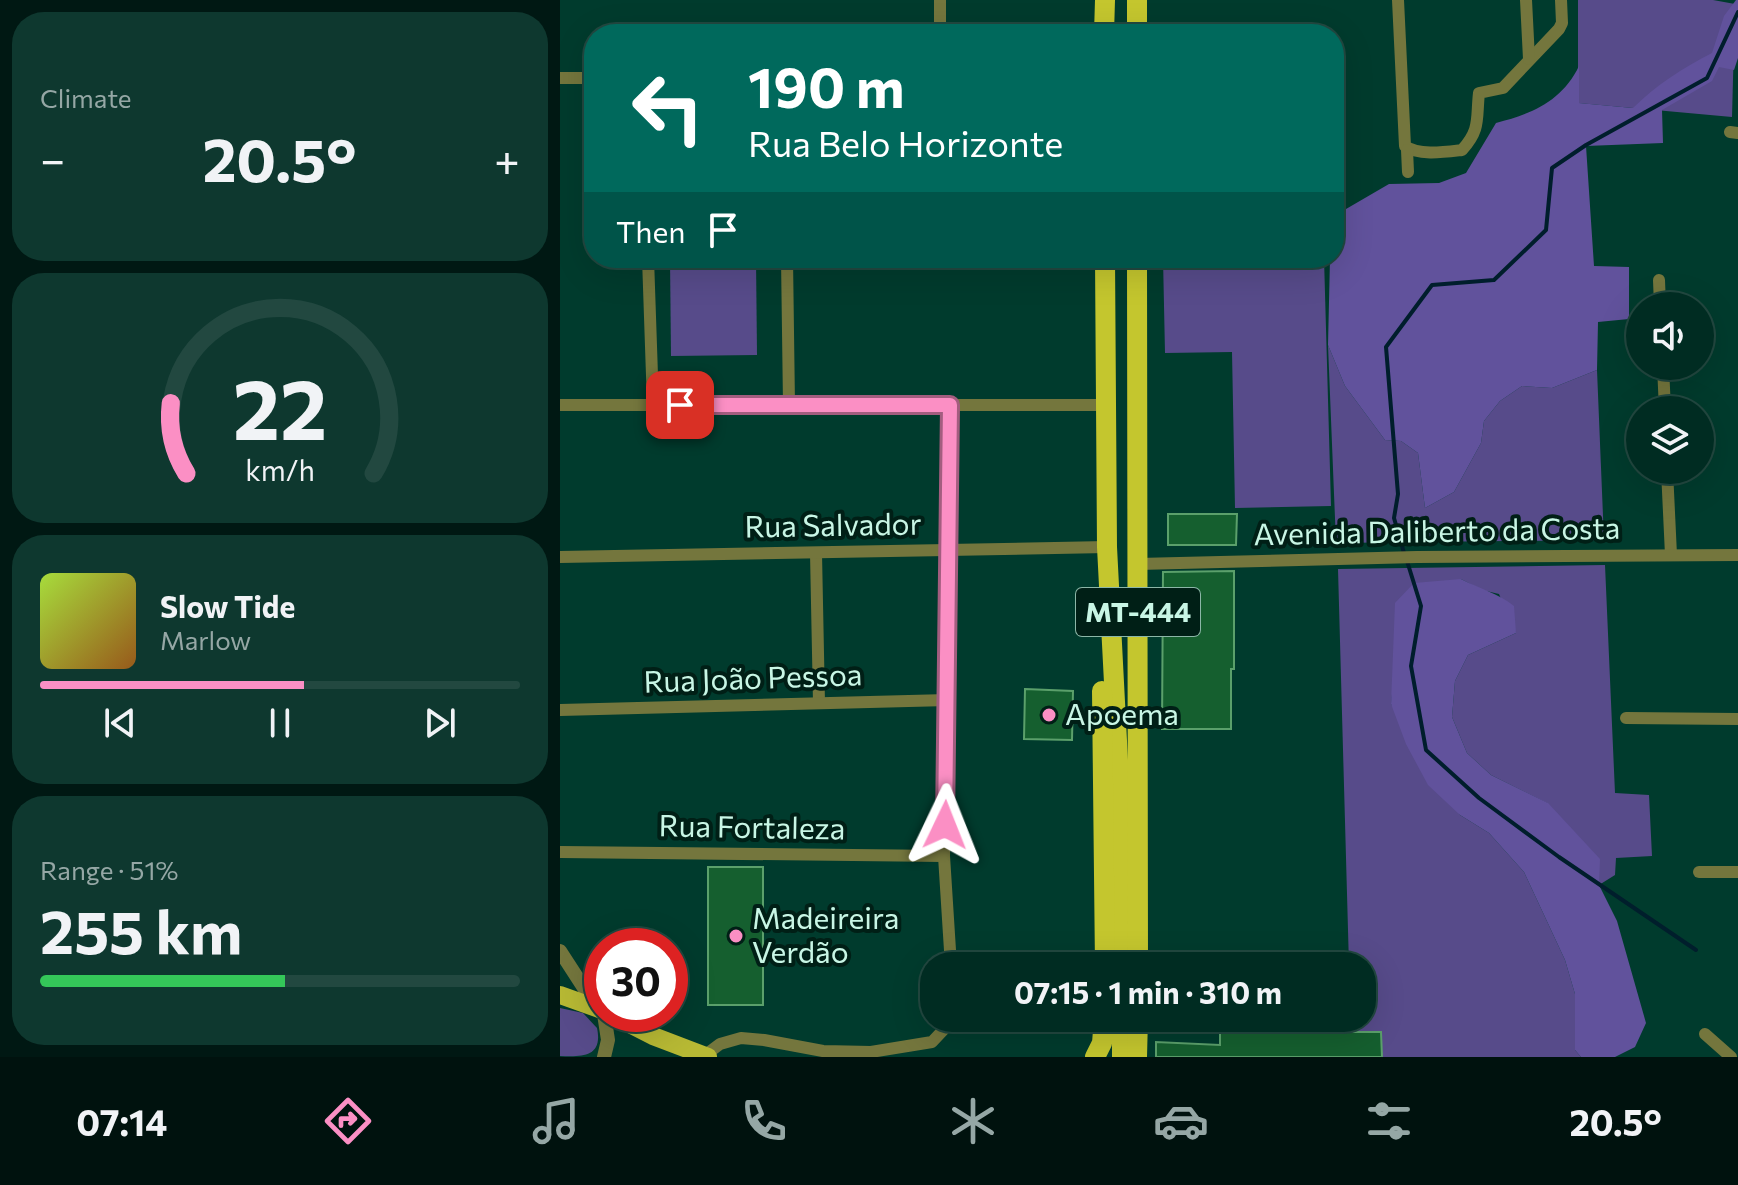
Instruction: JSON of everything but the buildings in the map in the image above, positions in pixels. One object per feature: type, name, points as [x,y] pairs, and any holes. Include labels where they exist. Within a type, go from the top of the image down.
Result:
[{"type":"highway","points":[[1104,24],[1105,0]]},
{"type":"highway","points":[[1137,0],[1137,24]]},
{"type":"highway","name":"MT-444","points":[[1105,268],[1109,579],[1101,681],[1105,952]]},
{"type":"highway","name":"MT-444","points":[[1137,268],[1138,952]]},
{"type":"highway","points":[[1109,579],[1123,857],[1123,952]]},
{"type":"highway","points":[[1095,1057],[1102,1043],[1103,1032]]},
{"type":"highway","points":[[1122,1032],[1122,1057]]},
{"type":"highway","points":[[1137,1057],[1138,1032]]},
{"type":"main road","points":[[560,995],[584,1004]]},
{"type":"main road","points":[[645,1032],[706,1056]]},
{"type":"street","points":[[940,0],[940,24]]},
{"type":"street","points":[[1398,0],[1408,172]]},
{"type":"street","points":[[1526,0],[1529,59]]},
{"type":"street","points":[[1407,150],[1462,150],[1477,128],[1479,93],[1503,88],[1559,29],[1562,23],[1561,0]]},
{"type":"street","points":[[560,78],[584,78]]},
{"type":"street","points":[[648,268],[653,405]]},
{"type":"street","points":[[787,268],[789,405]]},
{"type":"street","points":[[1659,280],[1659,292]]},
{"type":"street","points":[[560,405],[1105,405]]},
{"type":"street","points":[[950,405],[944,856],[950,952]]},
{"type":"street","points":[[1668,484],[1671,555]]},
{"type":"street","name":"Rua Salvador","points":[[560,557],[1107,547]]},
{"type":"street","points":[[816,553],[819,703]]},
{"type":"street","name":"Avenida Daliberto da Costa","points":[[1138,564],[1417,557],[1738,555]]},
{"type":"street","name":"Rua João Pessoa","points":[[560,710],[948,700]]},
{"type":"street","points":[[1626,718],[1738,719]]},
{"type":"street","name":"Rua Fortaleza","points":[[560,852],[944,856]]},
{"type":"street","points":[[1699,872],[1738,872]]},
{"type":"street","points":[[560,951],[584,988]]},
{"type":"street","points":[[604,1057],[607,1032]]},
{"type":"street","points":[[706,1056],[720,1044],[741,1038],[820,1054],[871,1052],[932,1042],[941,1032]]},
{"type":"street","points":[[1705,1034],[1731,1057]]},
{"type":"shaded area","points":[[1578,0],[1713,0],[1735,4],[1732,117],[1578,103]]},
{"type":"shaded area","points":[[1738,0],[1738,58],[1734,70],[1719,67],[1712,81],[1662,110],[1663,143],[1586,146],[1594,266],[1629,267],[1626,319],[1598,322],[1597,370],[1552,388],[1522,386],[1500,401],[1484,421],[1481,443],[1454,492],[1425,508],[1418,453],[1401,441],[1385,440],[1345,386],[1328,345],[1330,268],[1344,268],[1344,210],[1389,184],[1439,183],[1466,173],[1496,123],[1545,104],[1564,88],[1579,66],[1579,103],[1633,108],[1670,78],[1712,53],[1724,16]]},
{"type":"shaded area","points":[[670,268],[756,268],[757,355],[671,356]]},
{"type":"shaded area","points":[[1163,268],[1324,268],[1331,506],[1235,508],[1232,352],[1165,353]]},
{"type":"shaded area","points":[[1328,345],[1345,386],[1385,440],[1401,441],[1418,453],[1425,508],[1454,492],[1481,443],[1484,421],[1500,401],[1522,386],[1552,388],[1597,370],[1604,540],[1336,543]]},
{"type":"shaded area","points":[[1605,565],[1615,793],[1649,795],[1652,856],[1616,858],[1615,875],[1599,885],[1547,803],[1491,775],[1467,753],[1452,717],[1455,681],[1468,655],[1516,633],[1499,594],[1482,590],[1461,579],[1395,664],[1391,704],[1460,815],[1489,833],[1524,872],[1565,960],[1575,994],[1575,1050],[1581,1057],[1382,1057],[1381,1032],[1351,1033],[1376,1032],[1376,952],[1349,952],[1338,569]]},
{"type":"shaded area","points":[[1461,579],[1514,606],[1516,633],[1468,655],[1455,681],[1452,717],[1467,753],[1491,775],[1548,803],[1600,859],[1599,885],[1617,921],[1646,1023],[1635,1047],[1615,1057],[1581,1057],[1575,1050],[1575,994],[1565,960],[1524,872],[1489,833],[1460,815],[1428,785],[1406,744],[1391,704],[1395,603],[1414,583]]},
{"type":"shaded area","points":[[560,1008],[583,1013],[584,1032],[597,1032],[597,1045],[583,1055],[560,1056]]},
{"type":"waterway","points":[[1404,553],[1394,518],[1398,494],[1386,347],[1432,285],[1494,280],[1546,230],[1552,168],[1586,145],[1707,78],[1738,12]]},
{"type":"waterway","points":[[1407,561],[1421,606],[1411,666],[1426,750],[1479,798],[1559,857],[1696,950]]},
{"type":"place","name":"Apoema","points":[[1049,715]]},
{"type":"place","name":"Madeireira Verdão","points":[[736,936]]},
{"type":"route","points":[[680,405],[950,405],[945,825]]}]
